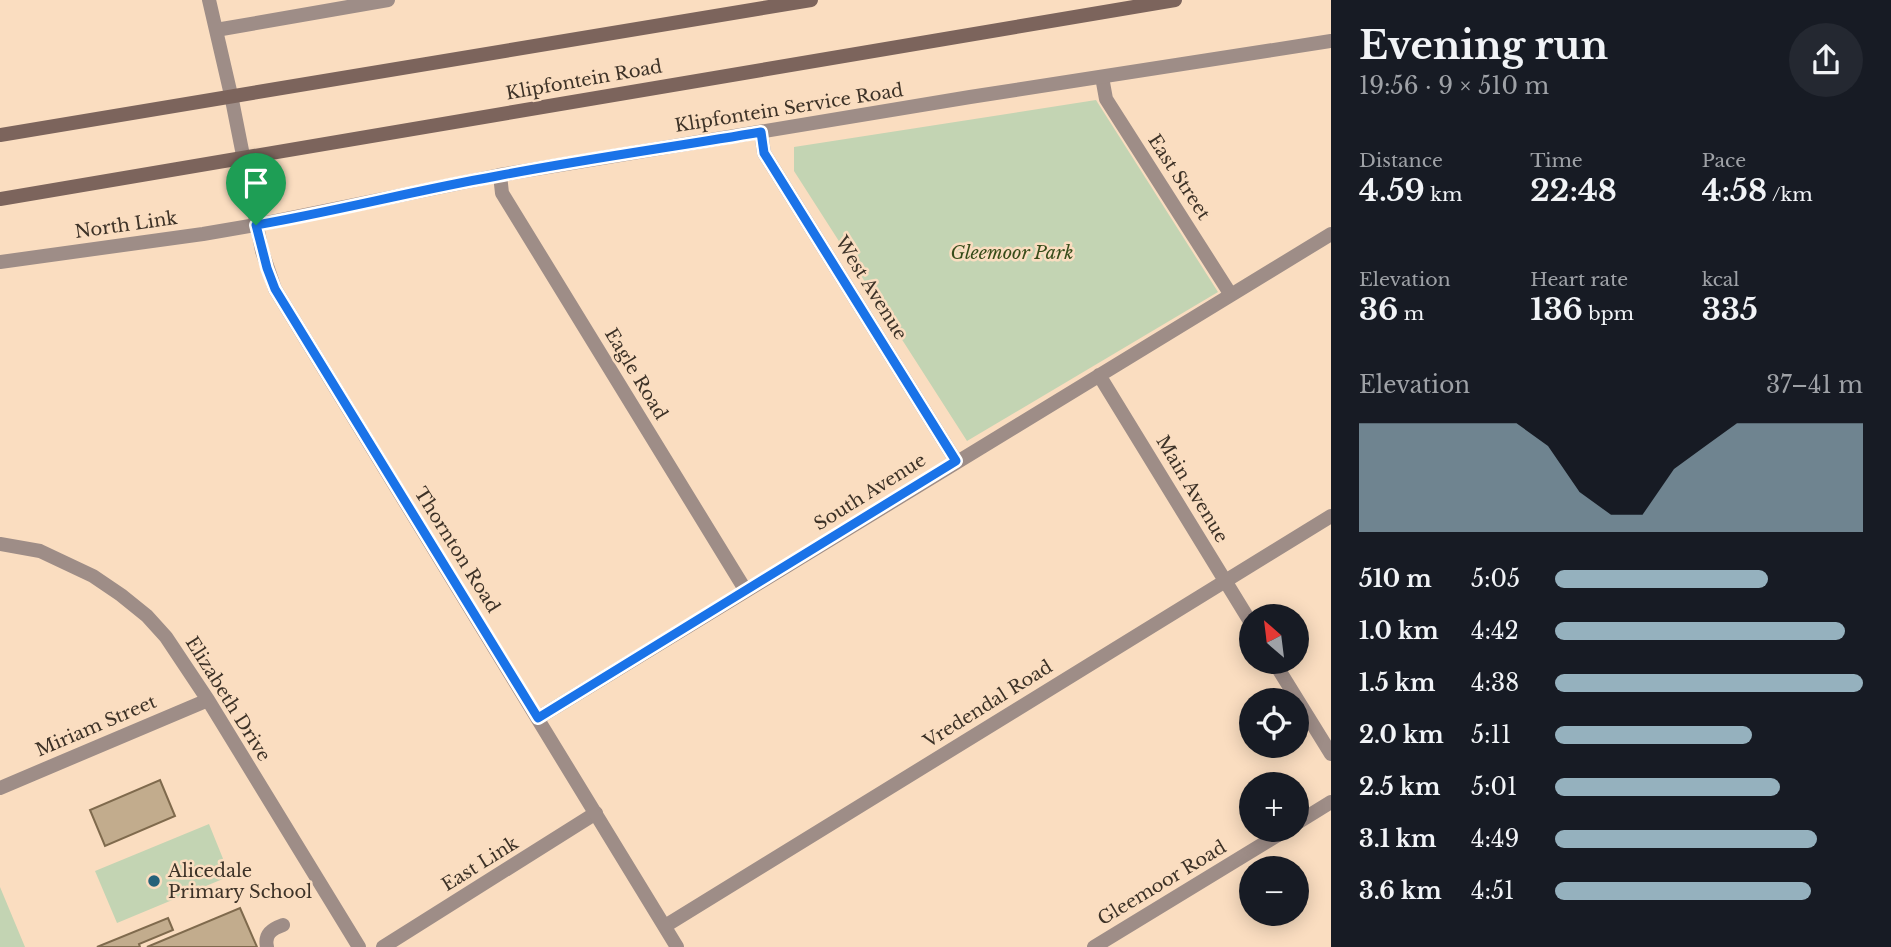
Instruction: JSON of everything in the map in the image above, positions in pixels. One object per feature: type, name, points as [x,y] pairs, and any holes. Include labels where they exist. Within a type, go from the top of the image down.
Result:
[{"type":"main road","points":[[0,135],[811,0]]},
{"type":"main road","name":"Klipfontein Road","points":[[0,199],[1175,0]]},
{"type":"street","name":"Thornton Road","points":[[209,0],[231,95],[256,225],[267,268],[280,298],[677,947]]},
{"type":"street","points":[[216,30],[388,0]]},
{"type":"street","name":"Klipfontein Service Road","points":[[256,225],[500,175],[1331,41]]},
{"type":"street","name":"East Street","points":[[1102,77],[1106,99],[1231,295]]},
{"type":"street","name":"West Avenue","points":[[761,132],[764,153],[956,461]]},
{"type":"street","name":"Eagle Road","points":[[500,175],[502,193],[746,591]]},
{"type":"street","name":"North Link","points":[[0,262],[256,225]]},
{"type":"street","name":"South Avenue","points":[[538,718],[1331,234]]},
{"type":"street","name":"Main Avenue","points":[[1099,375],[1239,604]]},
{"type":"street","name":"Vredendal Road","points":[[665,926],[1331,516]]},
{"type":"street","name":"Elizabeth Drive","points":[[0,544],[40,551],[93,576],[121,595],[166,637],[208,700],[359,947]]},
{"type":"street","points":[[1282,674],[1331,754]]},
{"type":"street","name":"Miriam Street","points":[[0,788],[208,700]]},
{"type":"street","points":[[1309,816],[1331,802]]},
{"type":"street","name":"East Link","points":[[383,947],[596,813]]},
{"type":"street","name":"Gleemoor Road","points":[[1094,947],[1266,842]]},
{"type":"street","points":[[267,947],[266,937],[283,925]]},
{"type":"green space","name":"Gleemoor Park","points":[[1096,100],[1218,292],[967,441],[794,171],[794,147]]},
{"type":"green space","points":[[209,824],[230,876],[117,923],[95,871]]},
{"type":"green space","points":[[0,887],[25,947],[0,947]]},
{"type":"building","points":[[160,780],[175,816],[105,846],[90,810]]},
{"type":"building","points":[[240,908],[257,947],[147,947]]},
{"type":"building","points":[[168,918],[173,930],[139,944],[140,947],[97,947]]},
{"type":"place","name":"Alicedale Primary School","points":[[154,881]]},
{"type":"route","points":[[761,132],[764,153],[956,461],[538,718],[275,289],[256,225],[500,175],[761,132]]}]
